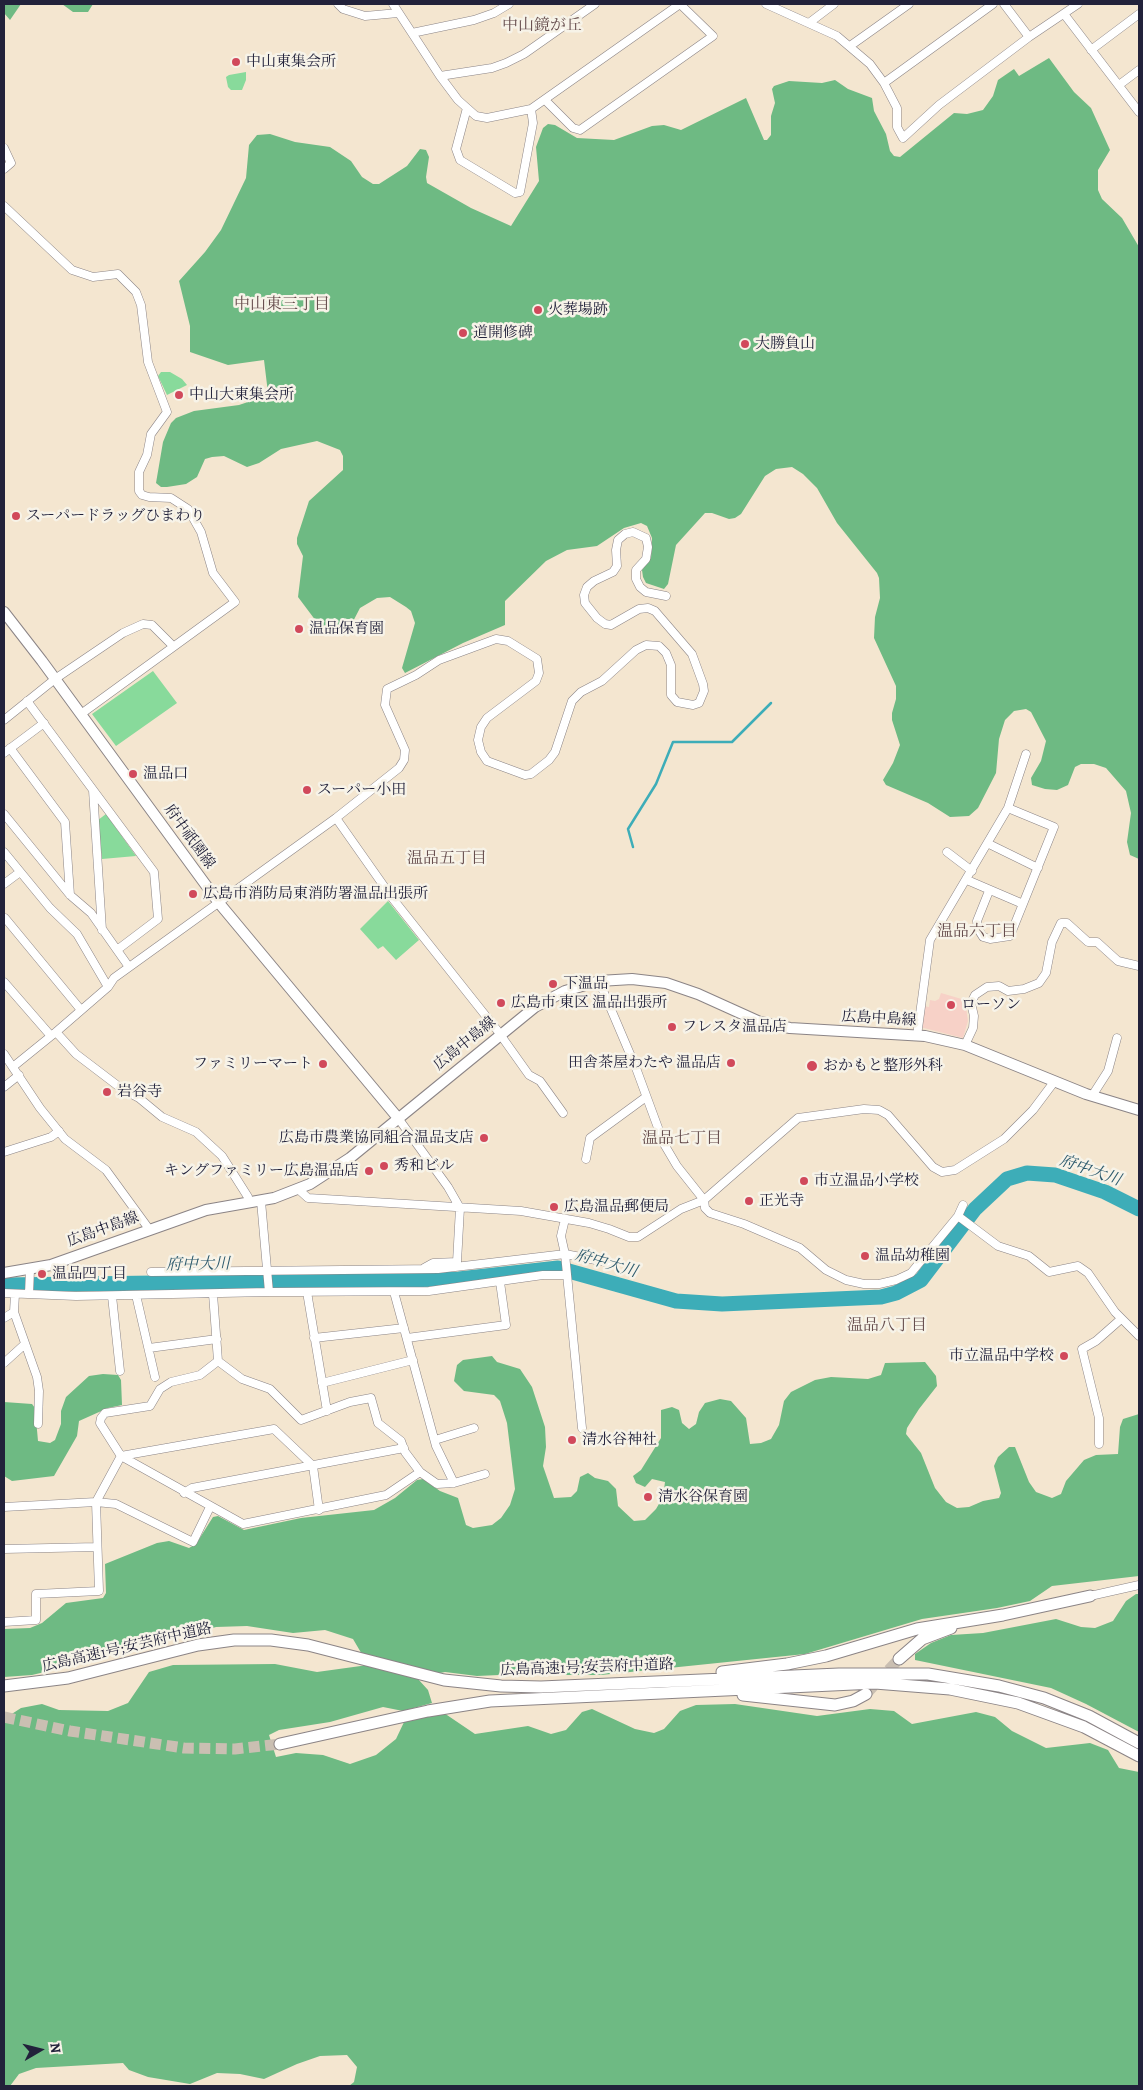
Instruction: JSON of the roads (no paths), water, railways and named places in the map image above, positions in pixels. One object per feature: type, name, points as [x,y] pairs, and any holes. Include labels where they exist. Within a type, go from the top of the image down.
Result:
[{"type":"highway","points":[[899,1659],[914,1644],[939,1631],[1028,1616],[1073,1604],[1090,1596]]},
{"type":"highway","points":[[604,1689],[787,1664],[848,1650],[924,1627],[1011,1613],[1090,1596]]},
{"type":"highway","name":"広島高速1号;安芸府中道路","points":[[4,1686],[68,1678],[178,1649],[216,1642],[252,1640],[289,1642],[348,1655],[406,1672],[462,1682],[520,1687],[604,1689],[875,1683],[926,1686],[997,1697],[1040,1709],[1084,1727],[1139,1756]]},
{"type":"highway","name":"広島高速1号;安芸府中道路","points":[[280,1744],[461,1705],[604,1689],[839,1674],[928,1674],[999,1686],[1044,1698],[1089,1716],[1139,1743]]},
{"type":"highway","points":[[604,1689],[741,1695],[835,1705],[853,1701],[866,1694]]},
{"type":"main road","name":"府中祇園線","points":[[4,612],[219,903],[398,1118]]},
{"type":"main road","name":"広島中島線","points":[[4,1272],[51,1266],[206,1210],[261,1201],[298,1189],[336,1168],[535,1007],[550,998],[599,981],[632,979],[666,983],[698,994],[760,1022],[790,1028],[918,1036],[965,1045],[1054,1082],[1139,1110]]},
{"type":"street","points":[[338,4],[343,9],[365,16],[398,13]]},
{"type":"street","points":[[393,4],[440,76],[467,108],[476,116],[487,118],[531,109],[680,4],[713,36],[580,130],[573,128],[545,100]]},
{"type":"street","points":[[412,33],[474,20],[494,13],[509,4]]},
{"type":"street","points":[[440,76],[492,68],[506,63],[524,54],[595,4]]},
{"type":"street","points":[[766,4],[837,36],[870,64],[897,108],[896,127],[903,138],[939,105],[1078,4]]},
{"type":"street","points":[[809,23],[834,4]]},
{"type":"street","points":[[850,46],[909,4]]},
{"type":"street","points":[[884,84],[993,4]]},
{"type":"street","points":[[1004,4],[1029,38]]},
{"type":"street","points":[[1064,14],[1139,112]]},
{"type":"street","points":[[1091,50],[1139,14]]},
{"type":"street","points":[[1119,85],[1139,70]]},
{"type":"street","points":[[467,108],[456,149],[460,160],[515,192],[520,192],[533,123],[531,109]]},
{"type":"street","points":[[4,148],[11,164],[4,169]]},
{"type":"street","points":[[4,206],[72,270],[94,277],[118,274],[136,292],[141,306],[148,362],[167,412],[151,434],[146,455],[139,472],[139,491],[142,495],[149,497],[171,498],[188,508],[201,532],[213,573],[235,602],[81,714]]},
{"type":"street","points":[[14,1066],[108,987],[114,978],[336,818],[399,768],[404,760],[405,750],[385,705],[387,690],[439,660],[496,639],[508,641],[537,659],[540,665],[536,681],[487,718],[481,727],[478,740],[481,752],[488,761],[525,775],[530,774],[549,760],[555,752],[572,702],[581,692],[602,681],[636,650],[646,645],[659,646],[666,653],[671,665],[672,694],[677,702],[693,705],[699,702],[704,691],[692,654],[655,611],[648,608],[639,609],[611,625],[605,624],[597,618],[586,603],[584,595],[587,587],[594,581],[613,572],[617,566],[616,550],[618,540],[625,534],[633,532],[642,534],[646,538],[648,547],[646,559],[636,570],[636,579],[640,587],[646,592],[666,596]]},
{"type":"street","points":[[4,720],[55,679],[123,633],[143,624],[152,625],[173,646]]},
{"type":"street","points":[[27,701],[154,872],[158,919],[116,950]]},
{"type":"street","points":[[44,723],[7,751],[65,822],[70,895]]},
{"type":"street","points":[[918,1036],[930,940],[989,844],[1008,808],[1026,754]]},
{"type":"street","points":[[93,790],[102,930]]},
{"type":"street","points":[[989,891],[977,921],[978,929],[983,937],[990,939],[1010,936],[1054,826],[1008,808]]},
{"type":"street","points":[[4,814],[70,895],[91,913],[129,967]]},
{"type":"street","points":[[336,818],[393,899],[501,1035],[529,1075],[540,1081],[563,1113]]},
{"type":"street","points":[[989,844],[1038,868]]},
{"type":"street","points":[[4,852],[50,908],[77,934],[108,987]]},
{"type":"street","points":[[947,852],[972,871]]},
{"type":"street","points":[[4,884],[20,872]]},
{"type":"street","points":[[967,880],[1023,904]]},
{"type":"street","points":[[5,918],[81,1010]]},
{"type":"street","points":[[965,1045],[973,1028],[972,1003],[975,994],[987,987],[999,986],[1008,991],[1024,989],[1039,983],[1046,973],[1052,942],[1061,924],[1067,923],[1088,942],[1097,942],[1118,961],[1139,966]]},
{"type":"street","points":[[599,981],[636,1068],[664,1144],[677,1166],[704,1200],[705,1208],[710,1213],[800,1248],[826,1270],[846,1280],[864,1284],[896,1280],[911,1273],[959,1217],[963,1205]]},
{"type":"street","points":[[4,982],[76,1054],[122,1089],[139,1098],[162,1117],[196,1132],[222,1156],[248,1197],[248,1202]]},
{"type":"street","points":[[1092,1096],[1108,1070],[1117,1038]]},
{"type":"street","points":[[4,1054],[14,1066],[40,1108],[59,1131],[66,1139],[106,1170],[149,1229]]},
{"type":"street","points":[[4,1087],[20,1075]]},
{"type":"street","points":[[298,1189],[308,1198],[521,1212],[565,1219],[610,1229],[629,1237],[638,1237],[681,1209],[704,1200],[798,1118],[864,1109],[879,1110],[888,1115],[933,1167],[942,1172],[955,1170],[1004,1138],[1033,1110],[1054,1082]]},
{"type":"street","points":[[586,1159],[590,1138],[646,1096]]},
{"type":"street","points":[[398,1118],[448,1187],[460,1208],[457,1262],[433,1263],[422,1269]]},
{"type":"street","points":[[4,1152],[51,1136],[59,1131]]},
{"type":"street","points":[[261,1201],[269,1292]]},
{"type":"street","points":[[959,1217],[998,1246],[1029,1256],[1049,1272],[1078,1266],[1088,1273],[1121,1319],[1139,1336]]},
{"type":"street","points":[[565,1219],[561,1236],[565,1254],[582,1428]]},
{"type":"street","points":[[150,1272],[422,1269],[467,1267],[565,1254],[611,1263]]},
{"type":"street","points":[[29,1294],[30,1270]]},
{"type":"street","points":[[4,1293],[136,1296],[269,1292],[429,1291],[542,1275],[567,1275]]},
{"type":"street","points":[[407,1338],[506,1325],[500,1282]]},
{"type":"street","points":[[307,1292],[327,1411]]},
{"type":"street","points":[[394,1292],[435,1440],[454,1483]]},
{"type":"street","points":[[15,1294],[14,1312],[40,1391],[38,1424]]},
{"type":"street","points":[[213,1294],[218,1361]]},
{"type":"street","points":[[112,1296],[120,1371]]},
{"type":"street","points":[[136,1296],[155,1377]]},
{"type":"street","points":[[4,1318],[14,1312]]},
{"type":"street","points":[[1099,1444],[1099,1418],[1082,1349],[1096,1341],[1121,1319]]},
{"type":"street","points":[[314,1338],[404,1328]]},
{"type":"street","points":[[149,1348],[217,1339]]},
{"type":"street","points":[[4,1363],[26,1344]]},
{"type":"street","points":[[322,1383],[413,1360]]},
{"type":"street","points":[[218,1361],[242,1379],[270,1389],[301,1420],[350,1402],[371,1398],[378,1423],[401,1441],[420,1472],[437,1484],[454,1483],[485,1474]]},
{"type":"street","points":[[218,1361],[200,1375],[171,1382],[160,1389],[150,1406],[105,1413],[100,1418],[100,1423],[121,1456],[184,1493],[243,1524],[386,1495],[420,1472]]},
{"type":"street","points":[[435,1440],[474,1428]]},
{"type":"street","points":[[121,1456],[274,1429],[313,1466],[319,1510]]},
{"type":"street","points":[[184,1493],[192,1488],[404,1448]]},
{"type":"street","points":[[4,1622],[36,1620],[36,1594],[99,1590],[96,1502],[121,1456]]},
{"type":"street","points":[[4,1507],[96,1502],[116,1504],[193,1542],[210,1506]]},
{"type":"street","points":[[4,1549],[97,1546]]},
{"type":"street","points":[[1090,1596],[1139,1585]]},
{"type":"waterway","points":[[633,847],[628,829],[656,784],[673,742],[732,742],[771,703]]},
{"type":"waterway","name":"府中大川","points":[[4,1285],[459,1279],[558,1268],[676,1301],[722,1304],[881,1297],[896,1293],[921,1280],[975,1209],[1007,1179],[1027,1173],[1055,1175],[1105,1192],[1139,1209]]},
{"type":"tunnel","points":[[866,1694],[899,1659]]},
{"type":"tunnel","points":[[4,1717],[70,1731],[184,1748],[235,1749],[280,1744]]},
{"type":"place","name":"中山東集会所","points":[[236,62]]},
{"type":"place","name":"火葬場跡","points":[[538,310]]},
{"type":"place","name":"道開修碑","points":[[463,333]]},
{"type":"place","name":"大勝負山","points":[[745,344]]},
{"type":"place","name":"中山大東集会所","points":[[179,395]]},
{"type":"place","name":"スーパードラッグひまわり","points":[[16,516]]},
{"type":"place","name":"温品保育園","points":[[299,629]]},
{"type":"place","name":"温品口","points":[[133,774]]},
{"type":"place","name":"スーパー小田","points":[[307,790]]},
{"type":"place","name":"広島市消防局東消防署温品出張所","points":[[193,894]]},
{"type":"place","name":"下温品","points":[[553,984]]},
{"type":"place","name":"広島市 東区 温品出張所","points":[[501,1003]]},
{"type":"place","name":"ローソン","points":[[951,1005]]},
{"type":"place","name":"フレスタ温品店","points":[[672,1027]]},
{"type":"place","name":"田舎茶屋わたや 温品店","points":[[731,1063]]},
{"type":"place","name":"ファミリーマート","points":[[323,1064]]},
{"type":"place","name":"おかもと整形外科","points":[[812,1066]]},
{"type":"place","name":"岩谷寺","points":[[107,1092]]},
{"type":"place","name":"広島市農業協同組合温品支店","points":[[484,1138]]},
{"type":"place","name":"秀和ビル","points":[[384,1166]]},
{"type":"place","name":"キングファミリー広島温品店","points":[[369,1171]]},
{"type":"place","name":"市立温品小学校","points":[[804,1181]]},
{"type":"place","name":"正光寺","points":[[749,1201]]},
{"type":"place","name":"広島温品郵便局","points":[[554,1207]]},
{"type":"place","name":"温品幼稚園","points":[[865,1256]]},
{"type":"place","name":"温品四丁目","points":[[42,1274]]},
{"type":"place","name":"市立温品中学校","points":[[1064,1356]]},
{"type":"place","name":"清水谷神社","points":[[572,1440]]},
{"type":"place","name":"清水谷保育園","points":[[648,1497]]},
{"type":"district","name":"中山鏡が丘","points":[[542,26]]},
{"type":"district","name":"中山東三丁目","points":[[282,305]]},
{"type":"district","name":"温品五丁目","points":[[447,859]]},
{"type":"district","name":"温品六丁目","points":[[977,932]]},
{"type":"district","name":"温品七丁目","points":[[682,1139]]},
{"type":"district","name":"温品八丁目","points":[[887,1326]]}]
